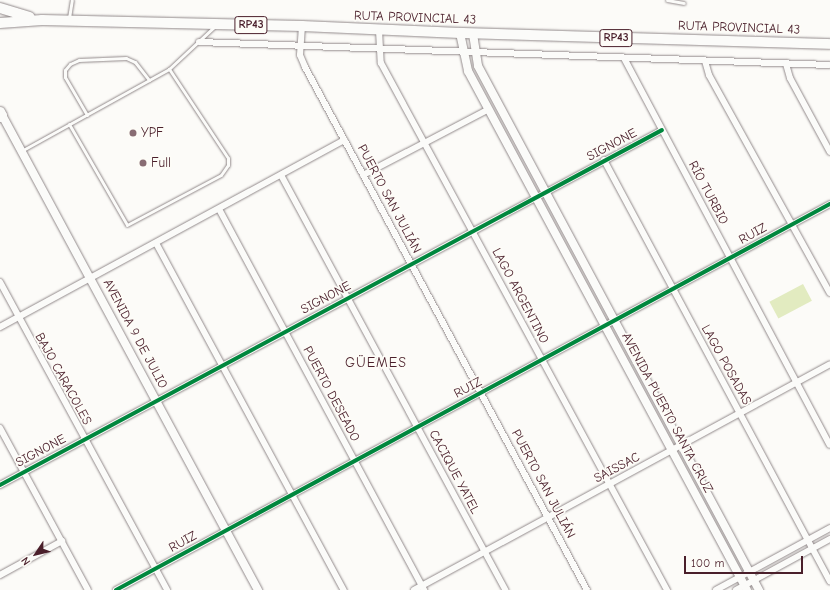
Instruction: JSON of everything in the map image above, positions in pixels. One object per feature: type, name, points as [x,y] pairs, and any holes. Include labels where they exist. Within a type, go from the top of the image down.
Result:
[{"type":"main road","name":"RP43","points":[[0,8],[42,20]]},
{"type":"main road","name":"RUTA PROVINCIAL 43","points":[[0,23],[42,20],[302,26],[473,34],[830,44]]},
{"type":"street","name":"PUERTO SAN JULIÁN","points":[[302,26],[300,56],[305,67],[587,590]]},
{"type":"street","name":"LAGO ARGENTINO","points":[[379,30],[378,49],[381,63],[667,590]]},
{"type":"street","name":"AVENIDA PUERTO SANTA CRUZ","points":[[460,33],[468,71],[674,449],[746,588]]},
{"type":"street","name":"AVENIDA PUERTO SANTA CRUZ","points":[[473,34],[478,66],[759,590]]},
{"type":"street","points":[[199,42],[830,65]]},
{"type":"street","name":"RÍO TURBIO","points":[[624,58],[830,445]]},
{"type":"street","points":[[705,61],[709,75],[830,293]]},
{"type":"street","points":[[786,64],[790,78],[830,152]]},
{"type":"street","points":[[363,175],[489,109]]},
{"type":"street","name":"AVENIDA 9 DE JULIO","points":[[1,114],[258,590]]},
{"type":"street","name":"SIGNONE","points":[[0,485],[545,191],[662,130]]},
{"type":"street","points":[[0,327],[345,140]]},
{"type":"street","name":"LAGO POSADAS","points":[[604,160],[672,289],[830,580]]},
{"type":"street","name":"CACIQUE YATEL","points":[[281,175],[506,590]]},
{"type":"street","name":"RUIZ","points":[[116,590],[830,204]]},
{"type":"street","name":"PUERTO DESEADO","points":[[219,209],[423,588]]},
{"type":"street","points":[[156,243],[344,590]]},
{"type":"street","name":"BAJO CARACOLES","points":[[0,282],[167,590]]},
{"type":"street","name":"SAISSAC","points":[[414,590],[423,588],[485,551],[830,364]]},
{"type":"street","points":[[0,428],[88,590]]},
{"type":"street","points":[[716,590],[830,528]]},
{"type":"street","points":[[736,590],[746,588],[754,581],[830,539]]},
{"type":"street","points":[[0,575],[62,541]]},
{"type":"lane","points":[[69,21],[72,0]]},
{"type":"lane","points":[[667,0],[684,3]]},
{"type":"lane","points":[[21,151],[169,68],[199,42],[216,24]]},
{"type":"lane","points":[[87,114],[65,77],[65,70],[70,64],[79,60],[126,58],[135,62],[148,80]]},
{"type":"lane","points":[[69,124],[127,225],[221,175],[228,165],[228,158],[169,68]]},
{"type":"green space","points":[[803,284],[812,301],[778,319],[769,302]]},
{"type":"cycle path","points":[[0,485],[662,130]]},
{"type":"cycle path","points":[[116,590],[830,204]]},
{"type":"place","name":"YPF","points":[[133,133]]},
{"type":"place","name":"Full","points":[[143,163]]},
{"type":"district","name":"GÜEMES","points":[[376,363]]}]
